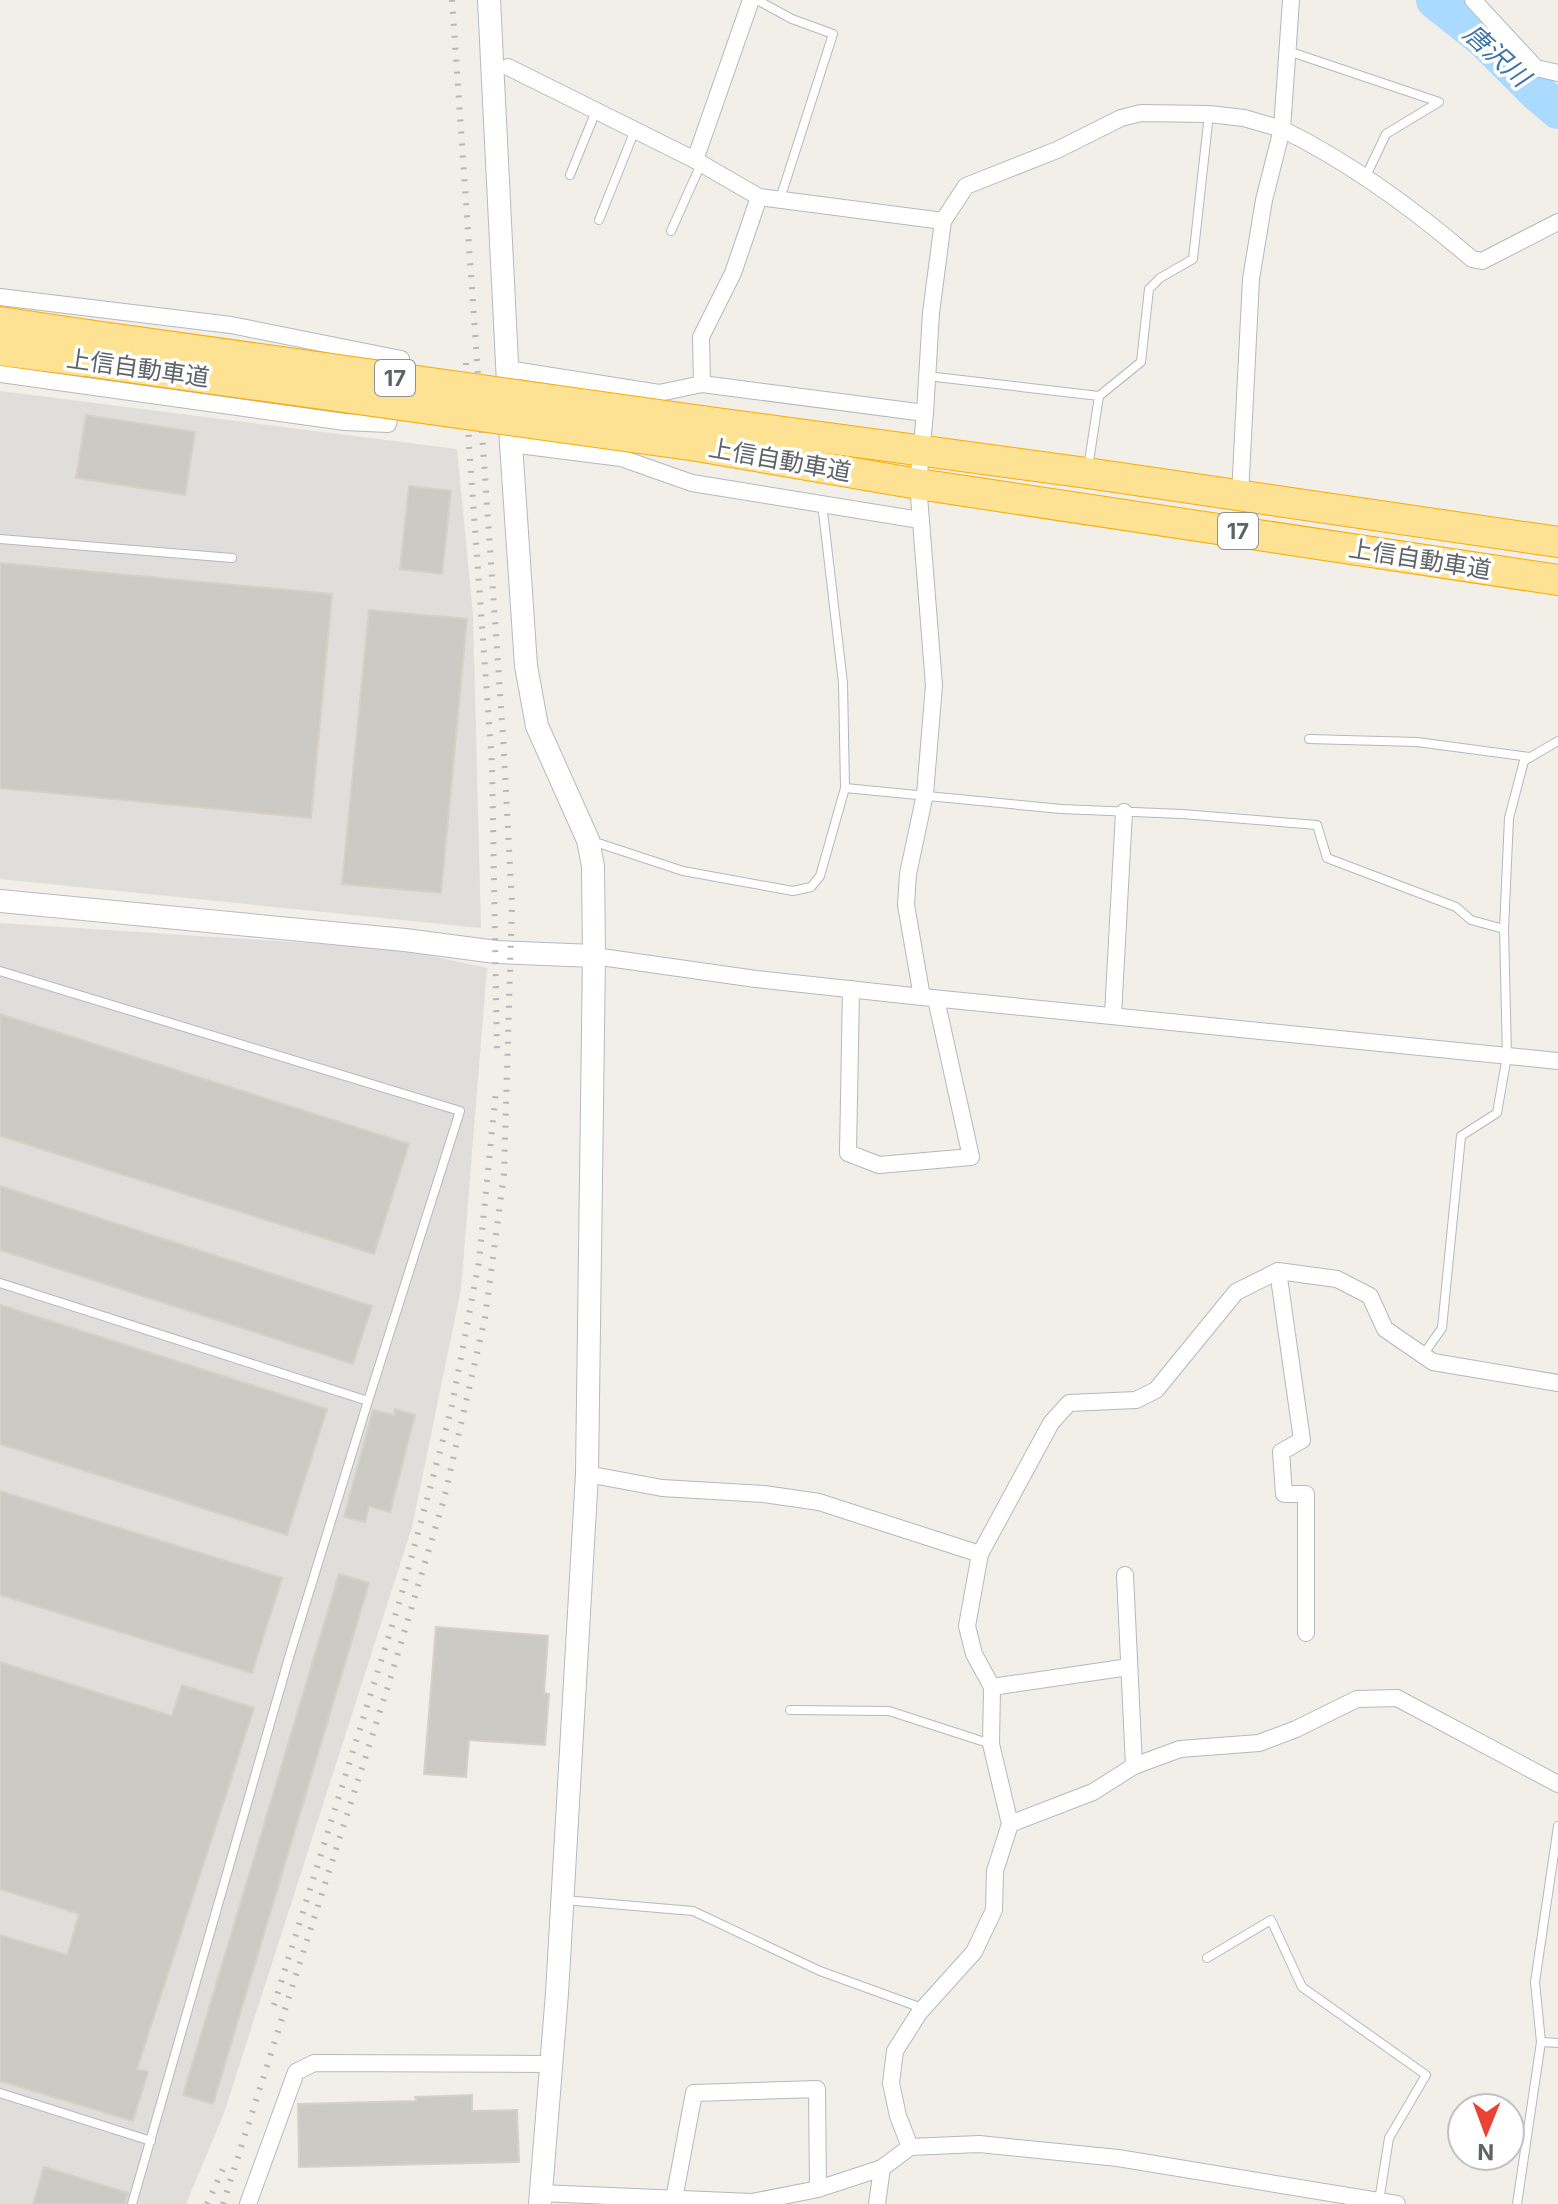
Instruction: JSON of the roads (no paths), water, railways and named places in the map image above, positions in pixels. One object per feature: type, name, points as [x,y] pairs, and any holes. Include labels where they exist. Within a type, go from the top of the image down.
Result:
[{"type":"highway","name":"上信自動車道","points":[[0,322],[86,348],[700,433],[922,450],[1558,542]]},
{"type":"highway","name":"上信自動車道","points":[[0,350],[86,348]]},
{"type":"highway","name":"上信自動車道","points":[[700,433],[918,484],[1558,580]]},
{"type":"street","points":[[489,0],[511,444],[526,666],[537,726],[588,840],[593,866],[587,1474],[562,1900],[540,2199],[752,2202],[818,2189],[882,2168],[910,2147],[979,2144],[1118,2158],[1397,2204]]},
{"type":"street","points":[[698,162],[751,0]]},
{"type":"street","points":[[1240,495],[1251,279],[1264,200],[1282,129],[1291,0]]},
{"type":"street","points":[[1473,0],[1536,68],[1558,73]]},
{"type":"street","points":[[508,67],[698,162],[759,197],[943,221]]},
{"type":"street","points":[[851,989],[848,1153],[879,1165],[971,1157],[906,905],[908,874],[925,794],[934,685],[918,484],[931,313],[943,221],[966,186],[1057,150],[1121,118],[1141,113],[1209,114],[1244,118],[1282,129],[1321,148],[1420,215],[1472,259],[1482,261],[1558,222]]},
{"type":"street","points":[[702,384],[701,337],[733,273],[759,197]]},
{"type":"street","points":[[0,297],[231,325],[401,359],[388,424],[345,422],[0,374]]},
{"type":"street","points":[[507,369],[659,393],[702,384],[925,413]]},
{"type":"street","points":[[511,444],[621,458],[692,483],[920,520]]},
{"type":"street","points":[[1113,1015],[1124,812]]},
{"type":"street","points":[[0,901],[405,940],[496,952],[594,956],[929,998],[1558,1061]]},
{"type":"street","points":[[1278,1271],[1302,1440],[1281,1452],[1284,1494],[1306,1494],[1306,1633]]},
{"type":"street","points":[[910,2147],[898,2116],[891,2083],[895,2051],[923,2009],[974,1952],[994,1910],[995,1871],[1010,1824],[991,1744],[992,1687],[974,1654],[967,1626],[980,1554],[1051,1423],[1069,1403],[1136,1400],[1156,1390],[1236,1292],[1278,1271],[1337,1279],[1370,1296],[1385,1329],[1433,1362],[1558,1383]]},
{"type":"street","points":[[587,1474],[662,1488],[764,1494],[819,1502],[980,1554]]},
{"type":"street","points":[[1125,1575],[1134,1766]]},
{"type":"street","points":[[992,1687],[1129,1667]]},
{"type":"street","points":[[1010,1824],[1093,1792],[1134,1766],[1180,1749],[1259,1743],[1357,1699],[1397,1698],[1558,1784]]},
{"type":"street","points":[[248,2204],[296,2072],[305,2067],[314,2063],[551,2064]]},
{"type":"street","points":[[684,2201],[694,2093],[817,2089],[818,2189]]},
{"type":"street","points":[[877,2204],[882,2168]]},
{"type":"lane","points":[[757,0],[792,19],[833,34],[780,199]]},
{"type":"lane","points":[[1288,51],[1439,102],[1386,134],[1365,178]]},
{"type":"lane","points":[[570,175],[596,111]]},
{"type":"lane","points":[[1087,473],[1099,396],[1141,362],[1149,289],[1160,278],[1193,259],[1209,114]]},
{"type":"lane","points":[[599,220],[635,130]]},
{"type":"lane","points":[[671,231],[698,162]]},
{"type":"lane","points":[[927,376],[1099,396]]},
{"type":"lane","points":[[588,840],[683,871],[793,891],[811,887],[820,876],[845,788],[843,683],[821,503]]},
{"type":"lane","points":[[0,539],[232,558]]},
{"type":"lane","points":[[1309,739],[1417,742],[1530,757]]},
{"type":"lane","points":[[1423,1355],[1442,1328],[1461,1136],[1497,1113],[1507,1056],[1504,929],[1509,818],[1524,761],[1558,741]]},
{"type":"lane","points":[[845,788],[1061,809],[1317,825],[1327,858],[1456,907],[1471,920],[1504,929]]},
{"type":"lane","points":[[0,971],[460,1111],[290,1654],[132,2204]]},
{"type":"lane","points":[[0,1283],[368,1401]]},
{"type":"lane","points":[[790,1710],[889,1711],[991,1744]]},
{"type":"lane","points":[[1517,2204],[1541,2042],[1535,1982],[1558,1826]]},
{"type":"lane","points":[[562,1900],[693,1911],[820,1971],[923,2009]]},
{"type":"lane","points":[[1207,1958],[1271,1920],[1302,1987],[1426,2075],[1389,2138],[1379,2201]]},
{"type":"lane","points":[[1541,2042],[1558,2043]]},
{"type":"lane","points":[[0,2093],[151,2141]]},
{"type":"waterway","name":"唐沢川","points":[[1435,0],[1483,38],[1558,110]]},
{"type":"railway","points":[[223,2204],[389,1683],[444,1499],[485,1318],[504,1174],[512,904],[452,0]]},
{"type":"railway","points":[[466,363],[492,765],[497,1054]]},
{"type":"railway","points":[[274,2005],[400,1600],[451,1410],[479,1262],[496,1090]]},
{"type":"railway","points":[[207,2204],[223,2169]]}]
